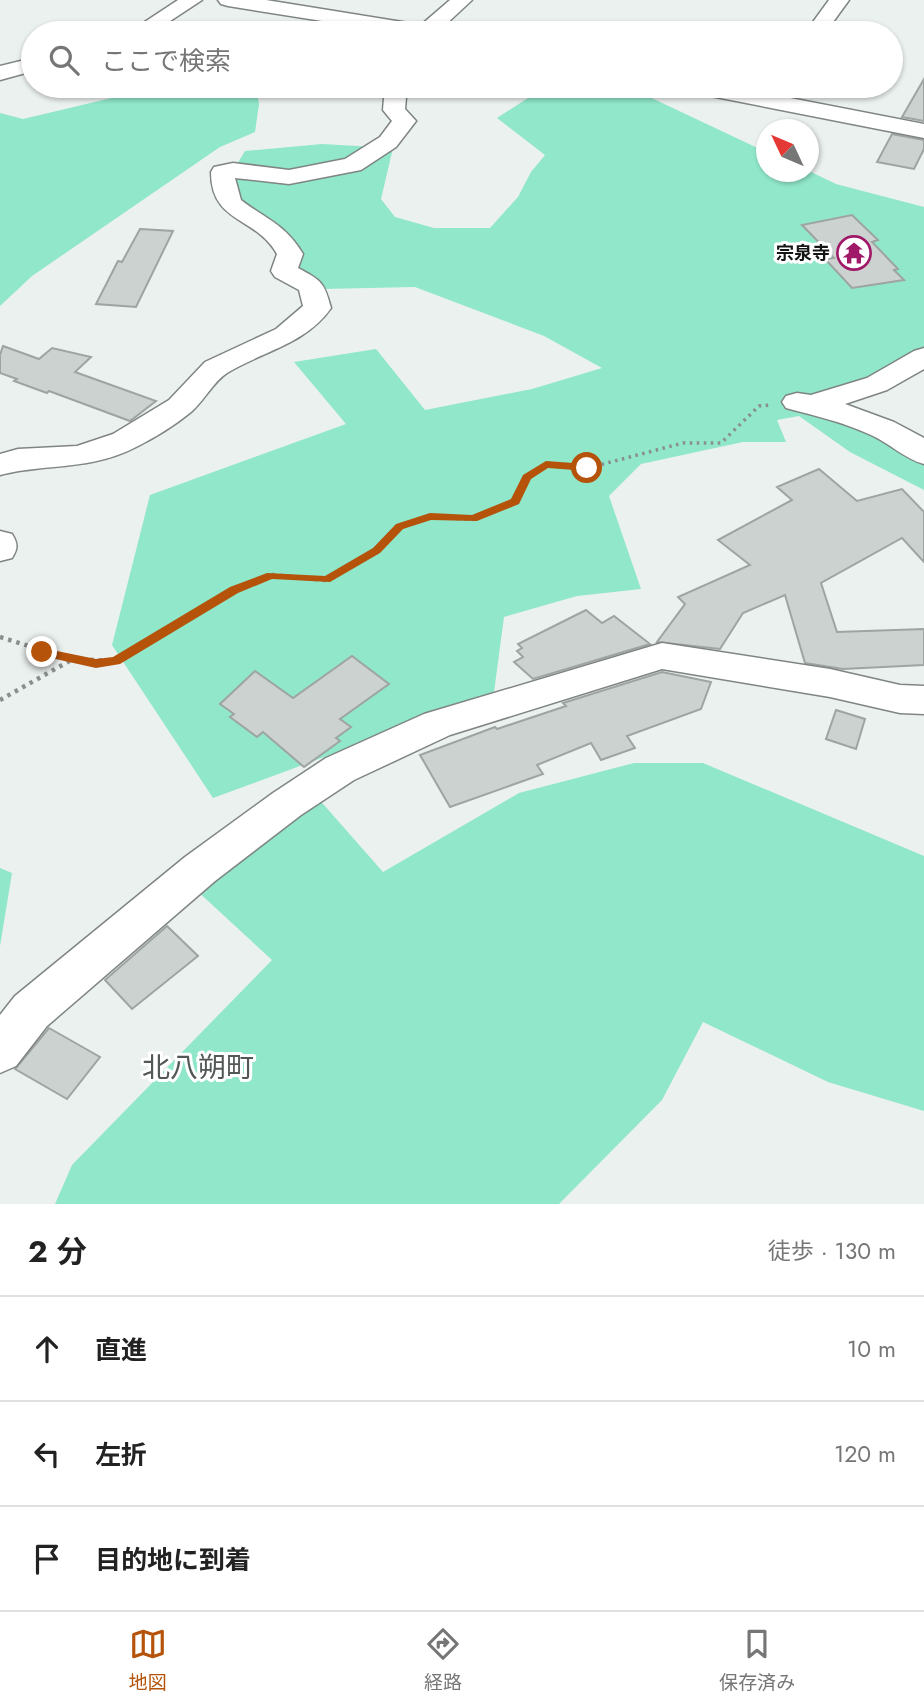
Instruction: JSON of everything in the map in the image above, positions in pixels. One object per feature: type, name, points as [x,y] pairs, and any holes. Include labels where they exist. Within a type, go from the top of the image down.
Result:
[{"type":"street","points":[[158,21],[192,0]]},
{"type":"street","points":[[228,0],[361,21]]},
{"type":"street","points":[[441,21],[462,0]]},
{"type":"street","points":[[824,21],[839,0]]},
{"type":"street","points":[[0,73],[21,67]]},
{"type":"street","points":[[0,465],[18,459],[80,456],[124,441],[180,406],[215,368],[286,335],[317,308],[311,286],[284,271],[290,254],[276,233],[230,205],[222,182],[223,172],[233,170],[289,177],[352,165],[388,142],[404,121],[394,110],[395,98]]},
{"type":"street","points":[[792,98],[924,131]]},
{"type":"street","points":[[807,402],[877,384],[924,358]]},
{"type":"street","points":[[807,402],[867,423],[917,447],[924,454]]},
{"type":"street","points":[[0,542],[0,550]]},
{"type":"street","points":[[0,1051],[31,1011],[200,869],[286,804],[340,769],[437,724],[662,656],[830,683],[900,699],[924,700]]},
{"type":"path","points":[[0,637],[42,652],[96,664],[116,661],[234,590],[271,575],[326,580],[377,550],[399,527],[430,517],[473,519],[515,501],[527,477],[546,465],[587,468],[683,443],[721,443],[759,406],[807,402]]},
{"type":"path","points":[[0,699],[74,659]]},
{"type":"green space","points":[[112,98],[258,98],[259,104],[255,132],[220,147],[32,276],[0,306],[0,113],[23,119]]},
{"type":"green space","points":[[528,98],[651,98],[756,147],[756,182],[819,182],[819,176],[836,184],[924,207],[924,364],[825,409],[924,451],[924,490],[850,452],[799,416],[777,420],[786,442],[743,442],[641,464],[609,496],[641,589],[577,596],[504,617],[494,692],[213,798],[112,645],[150,495],[346,424],[294,362],[376,349],[425,410],[532,389],[602,368],[544,336],[415,287],[322,289],[297,270],[237,204],[230,176],[245,151],[322,144],[393,148],[381,199],[395,217],[434,228],[490,228],[518,197],[531,172],[545,155],[497,118]]},
{"type":"green space","points":[[634,763],[703,763],[924,856],[924,1111],[828,1082],[703,1022],[662,1100],[559,1204],[55,1204],[72,1165],[272,960],[194,888],[317,797],[383,872],[519,793]]},
{"type":"green space","points":[[0,868],[12,873],[0,946]]},
{"type":"building","points":[[924,79],[924,121],[902,117]]},
{"type":"building","points":[[892,134],[924,140],[924,149],[914,169],[877,162]]},
{"type":"building","name":"宗泉寺","points":[[852,215],[878,240],[872,242],[898,269],[894,270],[904,280],[852,288],[825,259],[834,258],[802,225]]},
{"type":"building","points":[[140,229],[173,231],[136,307],[96,304],[118,261],[122,262]]},
{"type":"building","points":[[3,346],[39,359],[52,348],[91,357],[75,372],[156,401],[130,421],[49,391],[47,393],[0,373]]},
{"type":"building","points":[[819,469],[857,501],[902,489],[924,512],[924,562],[902,538],[821,583],[837,632],[924,629],[924,665],[843,669],[805,663],[785,595],[743,613],[720,649],[657,642],[685,604],[678,597],[750,565],[718,540],[792,500],[777,487]]},
{"type":"building","points":[[586,610],[602,623],[614,616],[650,644],[533,679],[514,662],[523,657],[517,651],[522,648],[518,644]]},
{"type":"building","points":[[352,656],[389,684],[340,719],[351,727],[336,738],[340,741],[304,767],[263,732],[257,737],[230,717],[234,714],[220,704],[255,671],[293,698]]},
{"type":"building","points":[[662,672],[711,682],[701,709],[627,736],[635,748],[601,760],[591,743],[537,765],[543,774],[450,807],[420,755],[495,727],[497,729],[566,706],[563,703]]},
{"type":"building","points":[[836,710],[865,719],[856,749],[826,739]]},
{"type":"building","points":[[167,926],[198,956],[132,1009],[105,980]]},
{"type":"building","points":[[49,1028],[100,1057],[67,1099],[15,1069]]},
{"type":"place","name":"宗泉寺","points":[[854,253]]},
{"type":"district","name":"北八朔町","points":[[198,1067]]},
{"type":"route","points":[[42,652],[96,664],[116,661],[234,590],[271,575],[326,580],[377,550],[399,527],[430,517],[473,519],[515,501],[527,477],[546,465],[587,468]]}]
